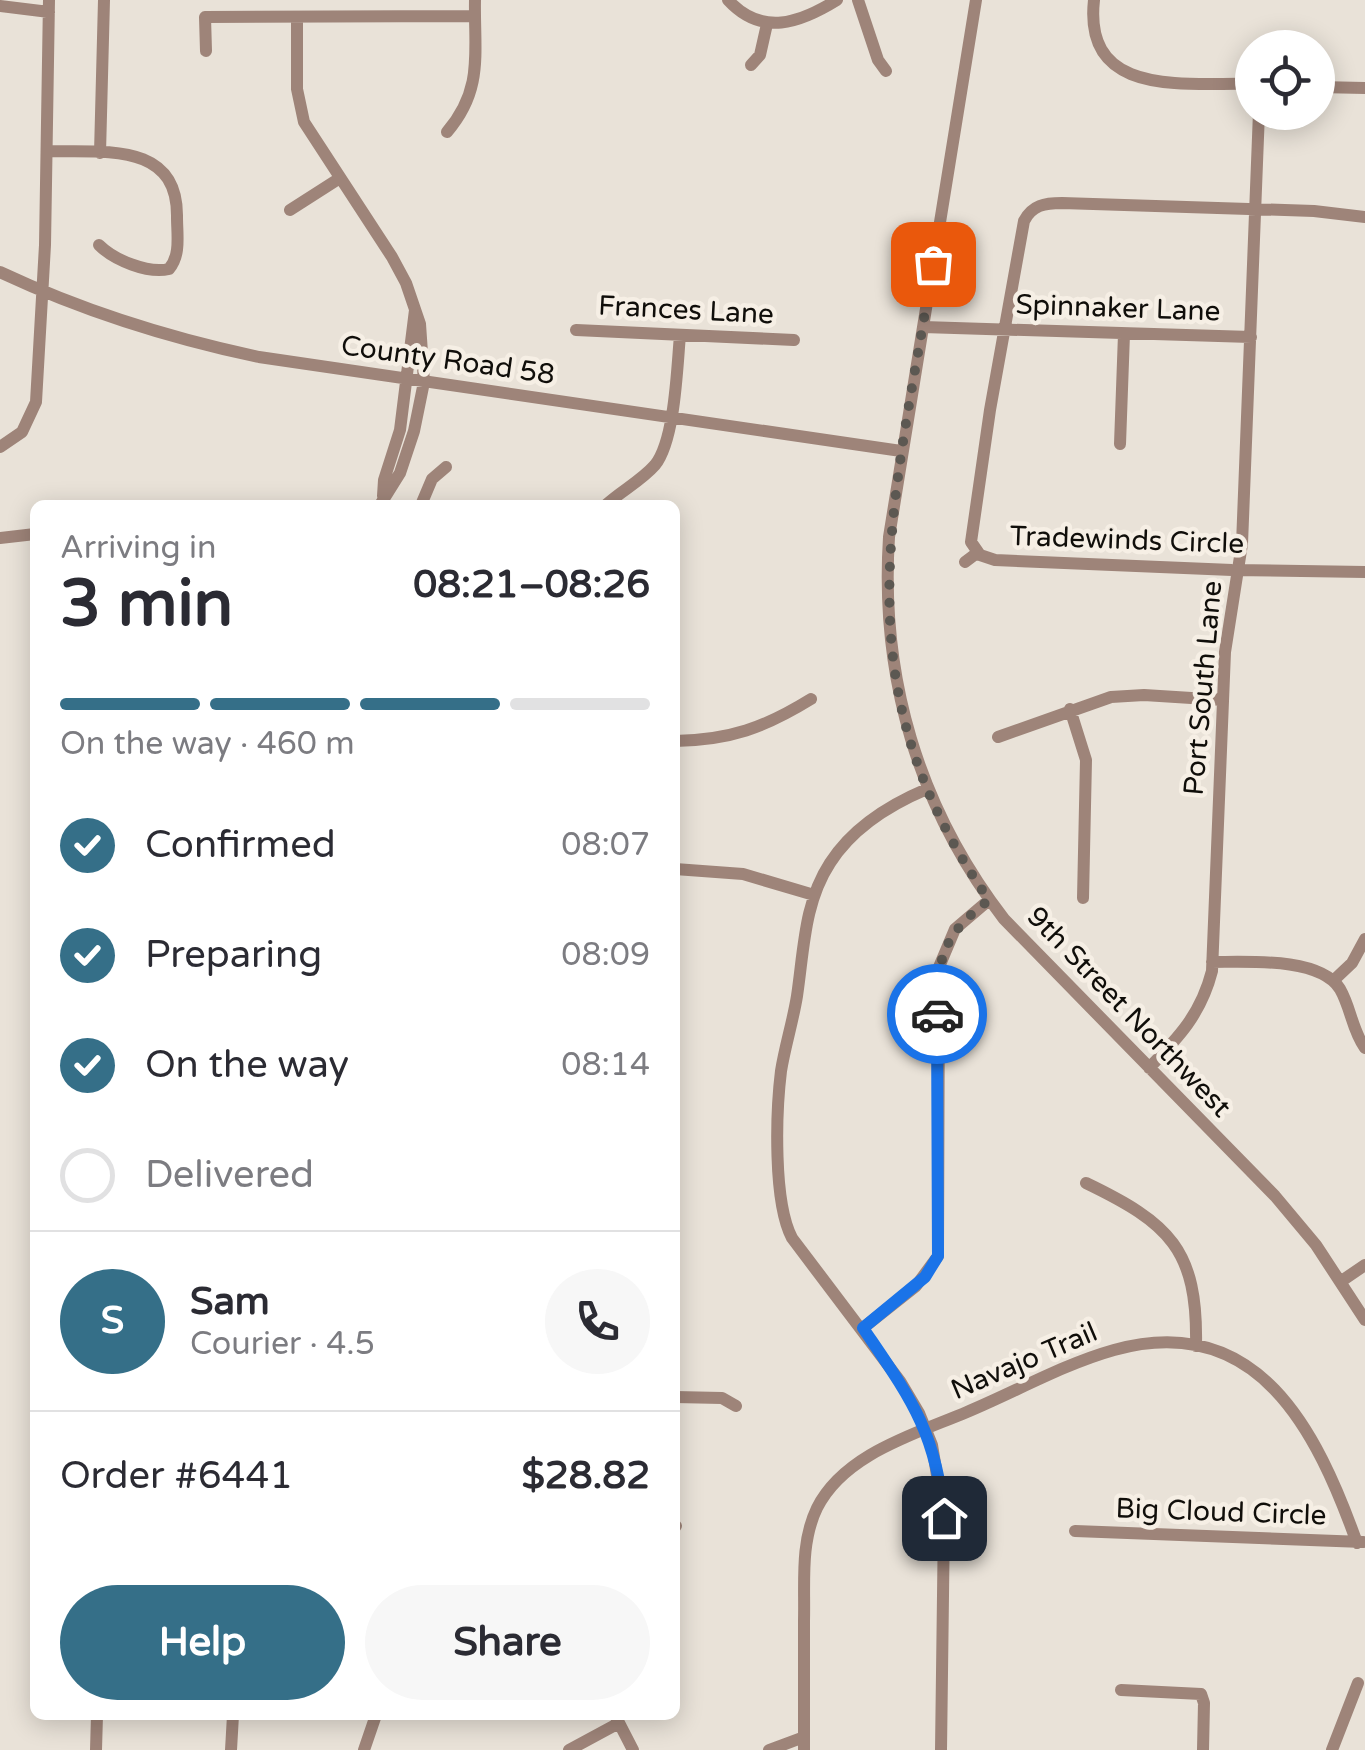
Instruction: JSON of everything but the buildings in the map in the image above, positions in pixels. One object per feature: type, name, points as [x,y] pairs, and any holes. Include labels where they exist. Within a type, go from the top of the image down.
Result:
[{"type":"street","points":[[100,153],[104,0]]},
{"type":"street","points":[[447,132],[465,109],[474,82],[475,0]]},
{"type":"street","points":[[728,0],[740,12],[767,24],[792,23],[837,0]]},
{"type":"street","points":[[858,0],[878,60],[886,70]]},
{"type":"street","name":"9th Street Northwest","points":[[976,0],[889,536],[888,623],[900,705],[927,789],[958,854],[989,900],[1023,942],[1288,1211],[1365,1320]]},
{"type":"street","points":[[1094,0],[1095,36],[1108,59],[1123,72],[1150,81],[1235,84]]},
{"type":"street","points":[[0,6],[49,6],[36,402],[22,432],[0,447]]},
{"type":"street","points":[[206,51],[205,17],[475,16]]},
{"type":"street","points":[[297,18],[300,113],[392,257],[420,324],[424,382],[406,458],[381,500]]},
{"type":"street","points":[[751,65],[760,55],[767,24]]},
{"type":"street","points":[[1335,87],[1365,88]]},
{"type":"street","name":"Port South Lane","points":[[1149,1068],[1192,1023],[1205,995],[1212,962],[1222,700],[1229,613],[1242,544],[1258,130]]},
{"type":"street","points":[[46,151],[146,159],[168,167],[177,206],[177,252],[172,267],[155,270],[113,256],[100,245]]},
{"type":"street","points":[[290,210],[340,178]]},
{"type":"street","name":"Tradewinds Circle","points":[[1365,217],[1062,203],[1034,208],[1024,221],[971,533],[972,545],[978,553],[995,560],[1365,572]]},
{"type":"street","name":"County Road 58","points":[[0,272],[138,326],[220,349],[902,451]]},
{"type":"street","points":[[381,500],[400,430],[415,310]]},
{"type":"street","name":"Spinnaker Lane","points":[[923,327],[1250,337]]},
{"type":"street","name":"Frances Lane","points":[[576,330],[794,340]]},
{"type":"street","points":[[1120,444],[1124,334]]},
{"type":"street","points":[[612,500],[657,463],[665,448],[680,335]]},
{"type":"street","points":[[423,500],[432,479],[446,468]]},
{"type":"street","points":[[0,538],[30,535]]},
{"type":"street","points":[[965,562],[978,553]]},
{"type":"street","points":[[998,736],[1070,709],[1123,696],[1222,700]]},
{"type":"street","points":[[680,741],[729,737],[774,720],[811,699]]},
{"type":"street","points":[[1070,709],[1082,740],[1087,771],[1083,898]]},
{"type":"street","points":[[927,789],[881,812],[863,826],[838,852],[814,895],[804,932],[782,1070],[780,1202],[792,1238],[863,1328],[911,1398],[935,1458],[944,1518],[941,1750]]},
{"type":"street","points":[[680,869],[743,874],[814,895]]},
{"type":"street","points":[[863,1328],[925,1277],[938,1256],[939,966],[956,929],[989,900]]},
{"type":"street","points":[[1334,980],[1352,962],[1365,939]]},
{"type":"street","points":[[1212,962],[1315,969],[1334,980],[1365,1048]]},
{"type":"street","points":[[1086,1184],[1134,1208],[1171,1238],[1194,1290],[1196,1346]]},
{"type":"street","points":[[1340,1282],[1365,1265]]},
{"type":"street","name":"Navajo Trail","points":[[804,1744],[805,1554],[815,1512],[825,1494],[848,1470],[926,1430],[1109,1352],[1148,1343],[1196,1346],[1249,1368],[1287,1401],[1319,1452],[1361,1543]]},
{"type":"street","points":[[680,1397],[722,1398],[736,1406]]},
{"type":"street","name":"Big Cloud Circle","points":[[1074,1531],[1361,1543]]},
{"type":"street","points":[[1332,1750],[1358,1683]]},
{"type":"street","points":[[1121,1690],[1201,1694],[1203,1750]]},
{"type":"street","points":[[96,1750],[97,1720]]},
{"type":"street","points":[[231,1750],[233,1720]]},
{"type":"street","points":[[364,1750],[374,1720]]},
{"type":"street","points":[[570,1750],[615,1720]]},
{"type":"street","points":[[618,1720],[633,1750]]},
{"type":"street","points":[[769,1750],[804,1744]]},
{"type":"way so far","points":[[933,264],[892,513],[888,623],[900,705],[912,750],[945,830],[989,900],[961,923],[943,951],[937,1014]]},
{"type":"route","points":[[937,1014],[938,1256],[925,1277],[863,1328],[911,1398],[930,1436],[944,1518]]}]
